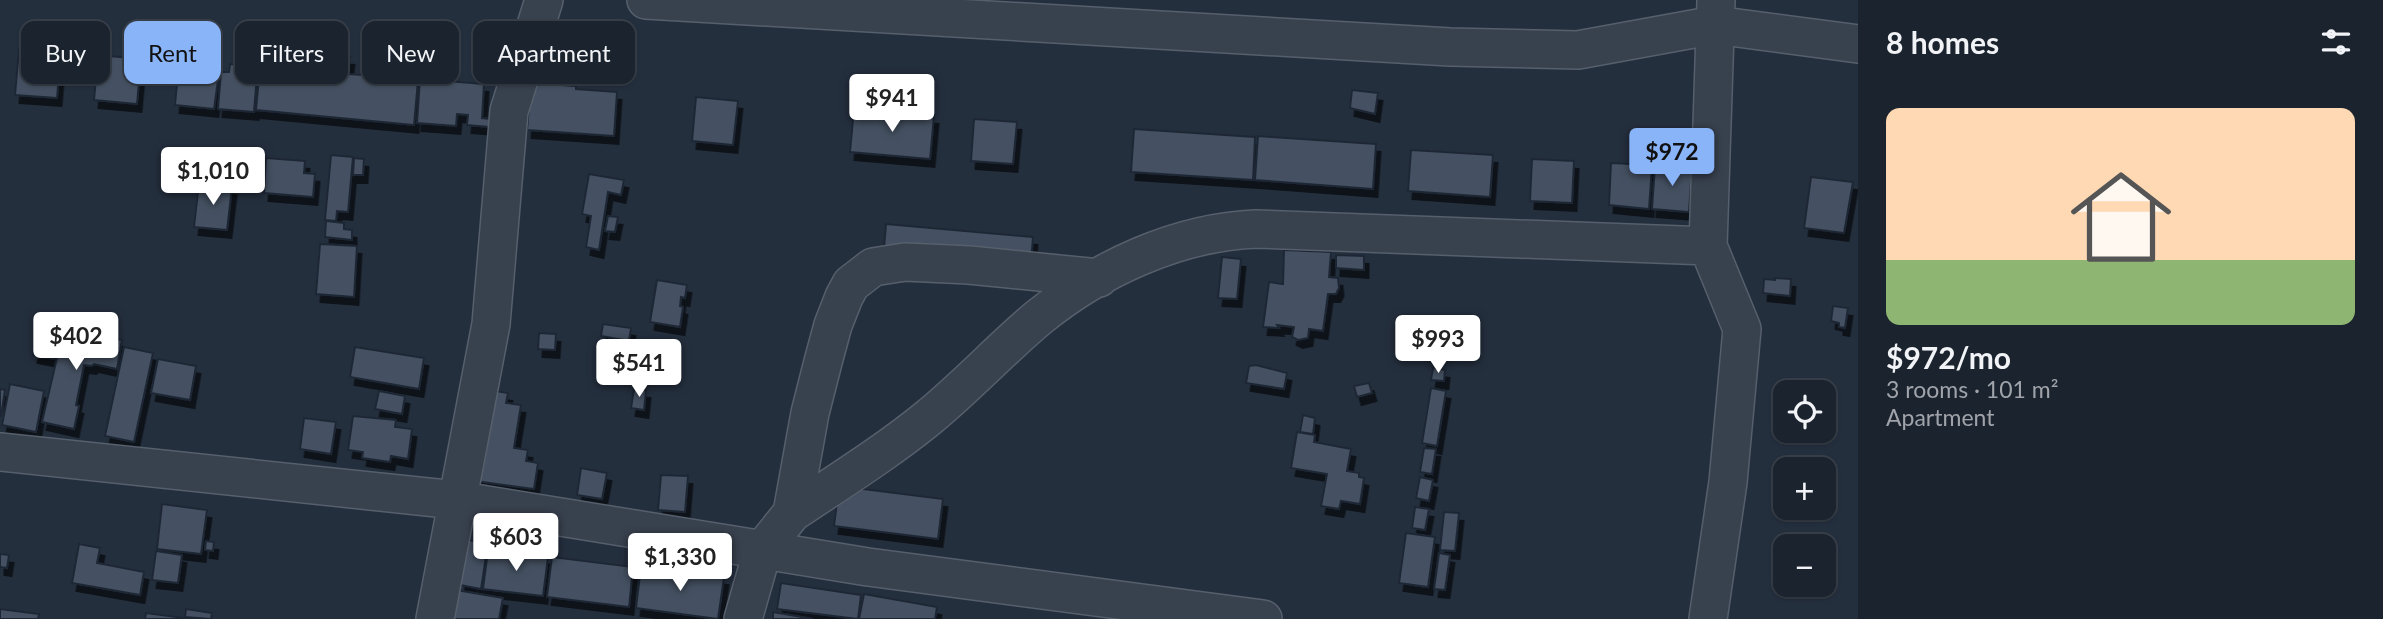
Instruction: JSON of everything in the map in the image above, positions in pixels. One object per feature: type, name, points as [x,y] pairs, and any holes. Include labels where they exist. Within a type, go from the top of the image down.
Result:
[{"type":"street","points":[[435,619],[491,324],[509,111],[544,0]]},
{"type":"street","points":[[646,0],[757,2],[1462,48],[1578,50],[1716,12],[1858,44]]},
{"type":"street","points":[[1708,619],[1728,482],[1742,329],[1709,246],[1716,12]]},
{"type":"street","points":[[743,619],[763,549],[792,513],[888,449],[1072,292],[1139,257],[1233,229],[1709,246]]},
{"type":"street","points":[[792,513],[810,413],[833,325],[844,297],[859,277],[873,267],[905,262],[969,265],[1099,278]]},
{"type":"street","points":[[0,452],[326,484],[456,500],[868,567],[1256,619]]},
{"type":"building","points":[[21,49],[21,84],[58,84],[57,98],[15,95]]},
{"type":"building","points":[[110,56],[124,57],[124,84],[139,84],[137,104],[94,100],[95,84],[110,84]]},
{"type":"building","points":[[230,64],[235,65],[235,84],[256,84],[254,112],[218,109],[221,72],[229,72]]},
{"type":"building","points":[[348,74],[362,75],[362,84],[418,84],[414,125],[256,110],[258,84],[348,84]]},
{"type":"building","points":[[177,84],[217,84],[214,109],[175,105]]},
{"type":"building","points":[[420,84],[484,84],[482,118],[490,119],[490,127],[467,125],[468,115],[457,114],[456,126],[417,123]]},
{"type":"building","points":[[531,84],[576,86],[576,89],[617,92],[614,136],[527,130]]},
{"type":"building","points":[[1352,90],[1378,93],[1375,114],[1350,108]]},
{"type":"building","points":[[696,97],[738,101],[733,145],[692,141]]},
{"type":"building","points":[[854,109],[934,116],[930,159],[850,152]]},
{"type":"building","points":[[974,119],[1017,122],[1013,164],[971,161]]},
{"type":"building","points":[[1134,129],[1255,137],[1253,180],[1131,172]]},
{"type":"building","points":[[1258,136],[1376,144],[1373,189],[1255,180]]},
{"type":"building","points":[[1411,150],[1493,155],[1490,197],[1408,191]]},
{"type":"building","points":[[331,155],[353,157],[348,212],[337,211],[336,221],[325,220]]},
{"type":"building","points":[[266,158],[305,161],[304,173],[315,174],[313,197],[264,193]]},
{"type":"building","points":[[354,158],[364,159],[363,175],[353,175]]},
{"type":"building","points":[[1532,159],[1574,161],[1572,203],[1530,201]]},
{"type":"building","points":[[1611,163],[1652,165],[1649,209],[1609,205]]},
{"type":"building","points":[[1655,165],[1692,167],[1689,212],[1652,209]]},
{"type":"building","points":[[589,174],[624,180],[621,195],[608,192],[599,250],[586,247],[591,216],[582,214]]},
{"type":"building","points":[[1811,177],[1853,182],[1844,233],[1804,228]]},
{"type":"building","points":[[199,183],[232,187],[227,230],[194,227]]},
{"type":"building","points":[[608,216],[618,217],[615,232],[605,231]]},
{"type":"building","points":[[326,221],[344,223],[344,229],[352,230],[352,240],[325,237]]},
{"type":"building","points":[[886,224],[1033,237],[1031,262],[884,248]]},
{"type":"building","points":[[320,244],[357,246],[354,297],[316,294]]},
{"type":"building","points":[[1284,250],[1331,252],[1329,277],[1338,278],[1339,288],[1336,294],[1328,294],[1323,331],[1309,329],[1308,338],[1298,340],[1292,337],[1294,327],[1263,327],[1269,282],[1283,284]]},
{"type":"building","points":[[1336,255],[1364,256],[1364,270],[1336,268]]},
{"type":"building","points":[[1222,257],[1241,259],[1237,299],[1218,298]]},
{"type":"building","points":[[1764,279],[1791,279],[1790,296],[1763,293]]},
{"type":"building","points":[[657,280],[687,285],[685,298],[681,297],[680,306],[683,307],[680,327],[650,322]]},
{"type":"building","points":[[1833,306],[1848,308],[1845,328],[1831,321]]},
{"type":"building","points":[[603,324],[631,328],[629,341],[601,336]]},
{"type":"building","points":[[64,328],[122,340],[117,369],[94,364],[84,365],[74,429],[42,422]]},
{"type":"building","points":[[539,333],[556,334],[555,350],[538,349]]},
{"type":"building","points":[[36,337],[57,341],[54,359],[33,355]]},
{"type":"building","points":[[124,347],[153,353],[134,442],[105,436]]},
{"type":"building","points":[[355,347],[424,358],[419,389],[350,377]]},
{"type":"building","points":[[158,359],[196,366],[190,400],[151,393]]},
{"type":"building","points":[[1256,365],[1287,373],[1284,389],[1246,383],[1249,366]]},
{"type":"building","points":[[1433,368],[1445,370],[1444,381],[1431,380]]},
{"type":"building","points":[[1369,383],[1372,393],[1357,397],[1354,386]]},
{"type":"building","points":[[10,384],[44,391],[36,432],[2,425]]},
{"type":"building","points":[[1431,388],[1446,391],[1437,446],[1422,443]]},
{"type":"building","points":[[0,389],[5,390],[1,416],[0,416]]},
{"type":"building","points":[[634,389],[646,390],[644,410],[631,408]]},
{"type":"building","points":[[489,390],[508,393],[506,403],[521,405],[514,448],[528,450],[526,461],[538,463],[534,489],[475,481]]},
{"type":"building","points":[[379,391],[405,396],[402,414],[375,409]]},
{"type":"building","points":[[1303,415],[1315,418],[1313,434],[1300,432]]},
{"type":"building","points":[[353,416],[396,420],[395,427],[412,429],[408,459],[391,456],[390,462],[362,458],[363,452],[348,450]]},
{"type":"building","points":[[304,418],[336,422],[331,454],[300,449]]},
{"type":"building","points":[[1297,432],[1315,435],[1314,442],[1351,449],[1347,471],[1359,473],[1359,477],[1364,478],[1360,504],[1341,501],[1339,509],[1321,506],[1327,474],[1291,468]]},
{"type":"building","points":[[1424,448],[1436,449],[1432,474],[1420,472]]},
{"type":"building","points":[[581,468],[607,473],[602,499],[577,495]]},
{"type":"building","points":[[661,475],[688,476],[685,512],[658,510]]},
{"type":"building","points":[[1420,477],[1433,480],[1429,501],[1416,498]]},
{"type":"building","points":[[839,486],[943,499],[938,539],[834,526]]},
{"type":"building","points":[[162,504],[207,510],[201,554],[157,549]]},
{"type":"building","points":[[1415,507],[1429,509],[1425,530],[1412,528]]},
{"type":"building","points":[[1444,512],[1459,513],[1455,551],[1440,550]]},
{"type":"building","points":[[1406,533],[1435,537],[1428,587],[1399,583]]},
{"type":"building","points":[[467,540],[488,543],[481,589],[460,585]]},
{"type":"building","points":[[206,541],[214,542],[213,551],[205,550]]},
{"type":"building","points":[[79,544],[100,548],[97,563],[144,572],[140,595],[72,583]]},
{"type":"building","points":[[488,550],[548,557],[543,596],[483,589]]},
{"type":"building","points":[[156,551],[182,555],[178,583],[152,580]]},
{"type":"building","points":[[1439,553],[1450,555],[1445,590],[1434,589]]},
{"type":"building","points":[[0,554],[9,555],[7,568],[0,567]]},
{"type":"building","points":[[552,557],[633,567],[629,607],[547,597]]},
{"type":"building","points":[[641,567],[724,577],[718,619],[636,608]]},
{"type":"building","points":[[781,583],[861,595],[858,619],[777,609]]},
{"type":"building","points":[[456,590],[503,598],[499,619],[451,619]]},
{"type":"building","points":[[864,594],[937,607],[935,619],[859,619]]},
{"type":"building","points":[[0,609],[39,614],[38,619],[0,619]]},
{"type":"building","points":[[186,609],[212,613],[211,619],[185,617]]},
{"type":"building","points":[[773,612],[813,619],[773,619]]},
{"type":"building","points":[[146,613],[192,619],[145,619]]}]
